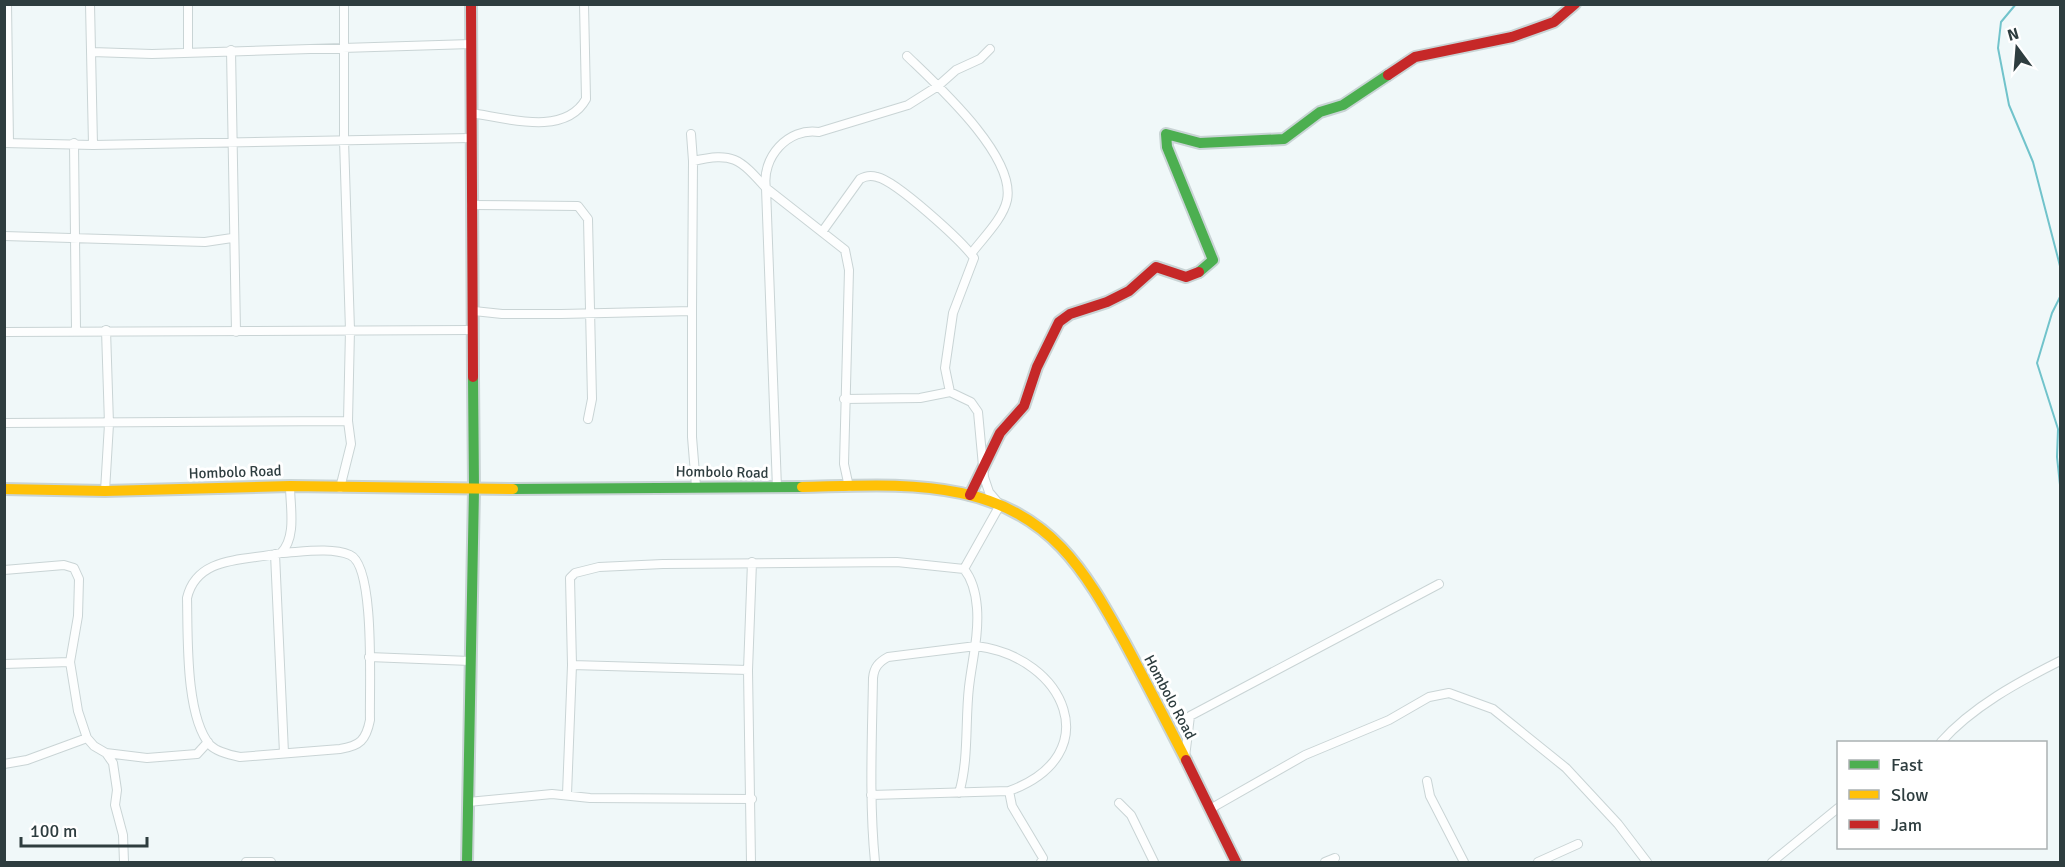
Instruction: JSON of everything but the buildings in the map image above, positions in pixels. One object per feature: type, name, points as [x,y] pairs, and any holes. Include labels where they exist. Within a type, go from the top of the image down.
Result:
[{"type":"street","points":[[7,4],[7,143],[93,145],[471,138]]},
{"type":"street","points":[[90,4],[93,145]]},
{"type":"street","points":[[188,4],[188,52]]},
{"type":"street","points":[[340,488],[351,444],[348,421],[350,330],[344,140],[344,4]]},
{"type":"street","points":[[467,862],[474,489],[471,330],[474,311],[471,205],[471,4]]},
{"type":"street","points":[[471,113],[543,122],[563,118],[581,107],[586,99],[584,4]]},
{"type":"street","points":[[970,495],[1000,433],[1024,406],[1037,367],[1059,322],[1070,314],[1107,302],[1129,291],[1156,267],[1183,279],[1192,277],[1213,260],[1167,147],[1166,135],[1200,143],[1284,139],[1320,112],[1343,105],[1415,57],[1512,37],[1546,26],[1575,4]]},
{"type":"street","points":[[92,52],[188,52],[471,44]]},
{"type":"street","points":[[777,488],[764,176],[771,158],[789,137],[812,131],[819,132],[908,105],[938,86],[956,70],[980,59],[990,49]]},
{"type":"street","points":[[231,50],[230,143],[236,332]]},
{"type":"street","points":[[907,56],[938,86],[986,143],[1000,166],[1008,186],[1004,208],[971,254]]},
{"type":"street","points":[[691,134],[693,162],[692,437],[696,486]]},
{"type":"street","points":[[74,143],[76,330]]},
{"type":"street","points":[[693,162],[719,155],[743,163],[766,188],[845,250],[849,270],[844,464],[849,487]]},
{"type":"street","points":[[822,232],[860,179],[866,176],[880,177],[944,226],[971,254],[974,258],[970,273],[961,286],[953,313],[945,368],[950,392]]},
{"type":"street","points":[[471,205],[578,206],[588,219],[592,399],[588,418]]},
{"type":"street","points":[[4,236],[205,242],[232,238]]},
{"type":"street","points":[[474,311],[502,314],[648,314],[692,311]]},
{"type":"street","points":[[105,491],[109,424],[106,330]]},
{"type":"street","points":[[4,332],[471,330]]},
{"type":"street","points":[[844,399],[920,398],[950,392],[971,402],[978,412],[983,465],[989,492],[1000,505],[964,569],[975,600],[976,646],[969,686],[963,777],[959,793]]},
{"type":"street","points":[[4,423],[348,421]]},
{"type":"street","points":[[284,753],[278,554],[290,541],[290,486]]},
{"type":"street","name":"Hombolo Road","points":[[4,489],[105,491],[290,486],[474,489],[696,486],[947,489],[970,495],[1000,505],[1031,523],[1066,550],[1077,562],[1098,593],[1163,714],[1236,862]]},
{"type":"street","points":[[334,552],[356,559],[365,579],[370,720],[363,742],[354,747],[240,757],[220,750],[208,742],[198,720],[194,700],[187,619],[189,586],[204,570],[216,564],[278,554],[334,552]]},
{"type":"street","points":[[567,794],[572,664],[569,583],[575,573],[599,567],[752,562],[897,562],[964,569]]},
{"type":"street","points":[[751,862],[749,838],[752,800],[748,670],[752,562]]},
{"type":"street","points":[[4,570],[51,566],[74,568],[79,579],[80,597],[70,662],[78,711],[87,738],[94,747],[106,753],[147,758],[197,754],[208,742]]},
{"type":"street","points":[[1185,757],[1190,716],[1439,584]]},
{"type":"street","points":[[872,795],[1008,791],[1037,777],[1055,759],[1064,738],[1064,711],[1061,698],[1038,670],[1006,653],[976,646],[888,657],[876,666],[873,678],[872,795],[875,862]]},
{"type":"street","points":[[369,657],[470,661]]},
{"type":"street","points":[[1942,741],[1952,730],[1997,696],[2061,661]]},
{"type":"street","points":[[4,664],[70,662]]},
{"type":"street","points":[[572,664],[748,670]]},
{"type":"street","points":[[1210,810],[1305,755],[1389,720],[1429,697],[1449,693],[1492,709],[1566,768],[1618,824],[1647,862]]},
{"type":"street","points":[[4,764],[27,760],[87,738]]},
{"type":"street","points":[[106,753],[113,763],[116,781],[115,805],[123,835],[124,862]]},
{"type":"street","points":[[1427,781],[1430,796],[1464,862]]},
{"type":"street","points":[[1008,791],[1012,806],[1043,858],[1041,862]]},
{"type":"street","points":[[468,802],[567,794],[590,798],[752,800]]},
{"type":"street","points":[[1119,803],[1131,815],[1154,862]]},
{"type":"street","points":[[1772,862],[1837,810]]},
{"type":"street","points":[[1538,862],[1578,844]]},
{"type":"street","points":[[1325,862],[1335,858]]},
{"type":"street","points":[[246,862],[272,862]]},
{"type":"waterway","points":[[2016,4],[2001,22],[1998,48],[2009,105],[2033,162],[2060,266]]},
{"type":"waterway","points":[[2060,297],[2052,313],[2037,363],[2058,429],[2057,457],[2060,485]]},
{"type":"traffic: fast","points":[[1199,272],[1213,260],[1167,147],[1166,134],[1200,143],[1284,139],[1320,112],[1343,105],[1388,75]]},
{"type":"traffic: fast","points":[[467,862],[474,489],[473,377]]},
{"type":"traffic: fast","points":[[513,489],[802,487]]},
{"type":"traffic: slow","points":[[4,489],[105,491],[290,486],[513,489]]},
{"type":"traffic: slow","points":[[802,487],[902,486],[961,493],[992,502],[1019,514],[1042,529],[1079,568],[1095,591],[1186,760]]},
{"type":"traffic: jam","points":[[471,4],[473,377]]},
{"type":"traffic: jam","points":[[1388,75],[1415,57],[1512,37],[1554,22],[1575,4]]},
{"type":"traffic: jam","points":[[970,495],[1000,433],[1024,406],[1037,367],[1059,322],[1070,314],[1107,302],[1129,291],[1156,267],[1186,277],[1199,272]]},
{"type":"traffic: jam","points":[[1186,760],[1236,862]]}]
